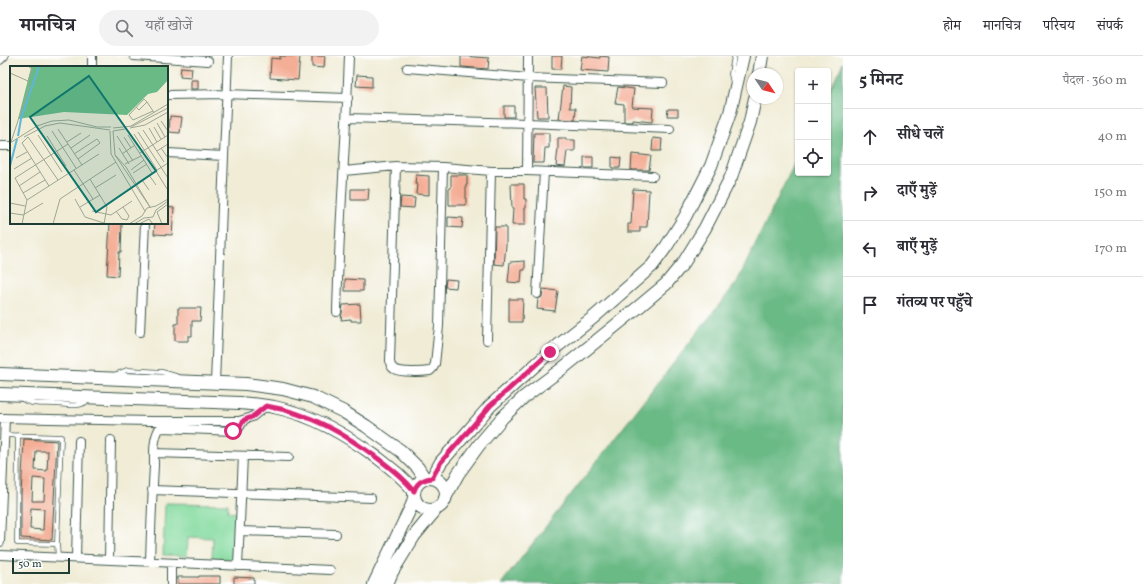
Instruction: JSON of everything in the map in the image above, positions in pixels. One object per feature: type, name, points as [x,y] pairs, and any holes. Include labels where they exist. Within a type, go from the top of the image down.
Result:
[{"type":"street","points":[[0,60],[4,56]]},
{"type":"street","points":[[134,56],[208,61]]},
{"type":"street","points":[[215,383],[228,56]]},
{"type":"street","points":[[337,312],[349,56]]},
{"type":"street","points":[[527,171],[528,56]]},
{"type":"street","points":[[374,584],[412,505],[416,486],[419,482],[429,478],[490,406],[550,352],[594,317],[652,266],[666,247],[685,217],[711,166],[730,113],[743,56]]},
{"type":"street","points":[[760,68],[762,56]]},
{"type":"street","points":[[407,68],[529,78],[663,83]]},
{"type":"street","points":[[168,95],[226,94],[348,98]]},
{"type":"street","points":[[387,584],[392,572],[414,536],[442,503],[458,474],[479,445],[502,418],[524,397],[563,368],[651,297],[666,284],[684,262],[705,228],[731,177],[750,122],[754,104]]},
{"type":"street","points":[[347,118],[670,129]]},
{"type":"street","points":[[168,153],[224,156]]},
{"type":"street","points":[[344,171],[396,166],[491,171],[653,176]]},
{"type":"street","points":[[396,166],[390,361],[392,368],[399,371],[430,370],[435,364],[438,326],[443,168]]},
{"type":"street","points":[[487,340],[491,171]]},
{"type":"street","points":[[537,294],[544,172]]},
{"type":"street","points":[[140,332],[145,224]]},
{"type":"street","points":[[0,374],[246,384],[276,388],[314,397],[344,412],[372,430],[401,452],[429,478],[439,480],[444,486],[445,491],[442,503],[432,509],[424,508],[418,504],[408,483],[356,442],[334,429],[302,414],[266,406],[240,403],[0,394]]},
{"type":"street","points":[[0,542],[1,468],[4,435],[2,418],[150,421],[244,420],[252,417],[266,406]]},
{"type":"street","points":[[150,562],[154,453],[158,429],[233,431],[239,428],[244,420]]},
{"type":"street","points":[[109,560],[111,440]]},
{"type":"street","points":[[76,558],[79,441]]},
{"type":"street","points":[[154,453],[289,457]]},
{"type":"street","points":[[238,566],[243,456]]},
{"type":"street","points":[[152,490],[372,498]]},
{"type":"street","points":[[240,531],[336,534]]},
{"type":"street","points":[[0,555],[330,570]]},
{"type":"street","points":[[171,563],[171,584]]},
{"type":"lane","points":[[734,56],[731,74],[735,95]]},
{"type":"lane","points":[[4,435],[62,437],[57,544],[58,558]]},
{"type":"lane","points":[[18,435],[17,543],[57,544]]},
{"type":"green space","points":[[843,63],[843,584],[501,584],[737,282],[795,162],[795,176],[831,176],[831,88]]},
{"type":"green space","points":[[165,503],[228,504],[228,512],[239,513],[237,560],[212,558],[213,538],[188,537],[187,556],[163,555]]},
{"type":"building","points":[[280,56],[300,56],[298,80],[270,78],[271,58],[280,59]]},
{"type":"building","points":[[312,56],[325,56],[324,68],[312,67]]},
{"type":"building","points":[[461,56],[489,58],[488,69],[461,67]]},
{"type":"building","points":[[552,56],[562,56],[561,69],[552,69]]},
{"type":"building","points":[[582,56],[600,58],[600,56],[609,57],[608,72],[580,70]]},
{"type":"building","points":[[181,67],[192,68],[191,77],[180,76]]},
{"type":"building","points":[[357,75],[372,76],[372,87],[356,86]]},
{"type":"building","points":[[191,80],[198,80],[198,89],[191,89]]},
{"type":"building","points":[[563,86],[571,87],[570,108],[576,108],[575,120],[559,119]]},
{"type":"building","points":[[618,87],[634,89],[632,107],[653,108],[652,122],[633,120],[633,122],[624,122],[624,104],[615,103]]},
{"type":"building","points":[[535,88],[547,88],[548,117],[537,117]]},
{"type":"building","points":[[504,106],[514,106],[514,117],[504,117]]},
{"type":"building","points":[[668,109],[678,109],[678,116],[667,116]]},
{"type":"building","points":[[170,116],[182,117],[180,133],[169,132]]},
{"type":"building","points":[[534,133],[549,133],[549,148],[545,148],[544,163],[533,163]]},
{"type":"building","points":[[558,138],[575,140],[575,151],[567,151],[565,167],[556,166]]},
{"type":"building","points":[[653,138],[662,139],[661,151],[652,151]]},
{"type":"building","points":[[632,154],[651,156],[649,170],[631,170]]},
{"type":"building","points":[[584,157],[593,157],[593,168],[584,168]]},
{"type":"building","points":[[612,157],[621,158],[620,168],[612,168]]},
{"type":"building","points":[[416,175],[429,176],[429,195],[416,194]]},
{"type":"building","points":[[451,175],[467,175],[466,205],[449,205]]},
{"type":"building","points":[[511,184],[524,184],[524,199],[526,199],[525,225],[512,225],[513,209]]},
{"type":"building","points":[[351,189],[369,189],[368,200],[351,200]]},
{"type":"building","points":[[633,189],[649,190],[647,227],[640,227],[640,232],[628,232],[628,224],[631,224]]},
{"type":"building","points":[[401,197],[415,198],[414,208],[400,207]]},
{"type":"building","points":[[168,207],[174,208],[172,235],[154,234],[155,224],[168,224]]},
{"type":"building","points":[[448,217],[463,218],[462,228],[448,227]]},
{"type":"building","points":[[110,224],[122,224],[118,276],[107,275]]},
{"type":"building","points":[[495,227],[506,227],[504,265],[494,264]]},
{"type":"building","points":[[525,261],[525,270],[522,270],[521,283],[508,282],[510,262]]},
{"type":"building","points":[[345,279],[363,280],[363,291],[345,291]]},
{"type":"building","points":[[446,279],[457,280],[456,288],[445,287]]},
{"type":"building","points":[[543,289],[558,291],[555,311],[537,309],[538,299],[542,297]]},
{"type":"building","points":[[509,299],[523,299],[522,322],[509,322]]},
{"type":"building","points":[[360,304],[361,321],[351,321],[351,319],[341,320],[343,305]]},
{"type":"building","points":[[178,308],[201,308],[200,321],[192,321],[192,336],[188,336],[188,341],[175,341],[175,324],[178,324]]},
{"type":"building","points":[[24,439],[57,441],[52,540],[21,538],[21,495]],"holes":[[[36,451],[48,451],[47,471],[35,470]],[[33,478],[45,479],[44,501],[32,501]],[[31,508],[44,509],[43,530],[30,529]]]},
{"type":"building","points":[[220,576],[220,584],[178,584],[178,577]]},
{"type":"building","points":[[234,577],[254,578],[254,584],[234,584]]},
{"type":"route","points":[[233,431],[239,428],[244,420],[252,417],[266,406],[302,414],[334,429],[356,442],[399,475],[414,491],[419,482],[425,478],[432,478],[441,462],[490,406],[550,352]]}]
